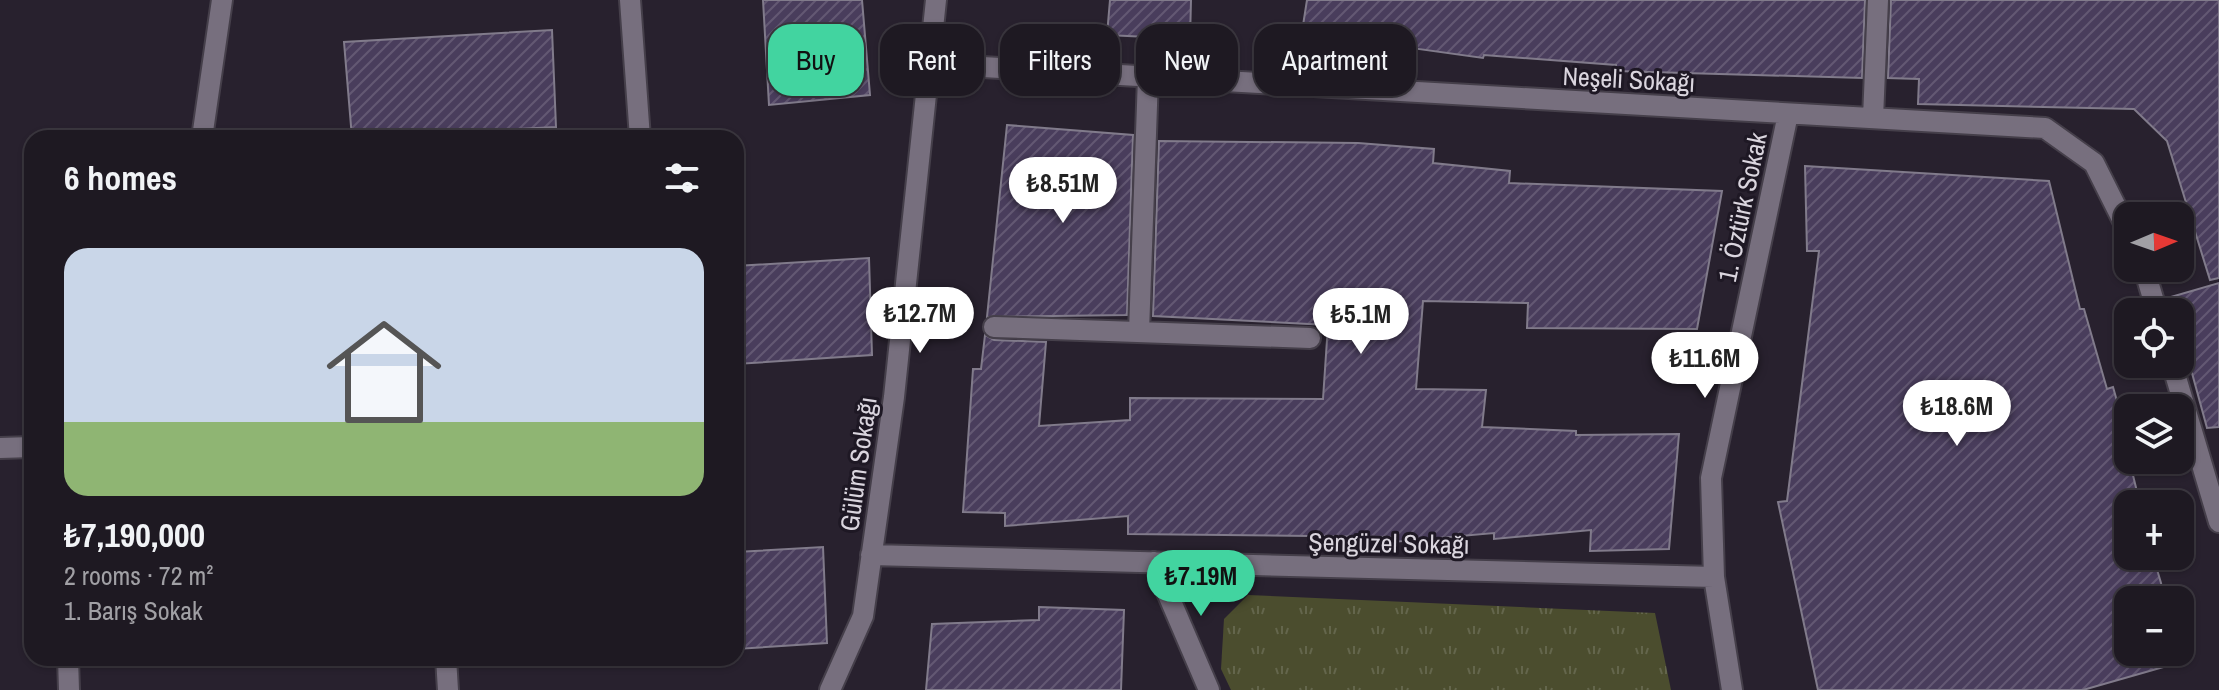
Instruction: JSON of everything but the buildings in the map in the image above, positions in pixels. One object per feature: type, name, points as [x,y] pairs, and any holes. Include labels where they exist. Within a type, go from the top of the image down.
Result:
[{"type":"street","points":[[203,130],[222,0]]},
{"type":"street","points":[[630,0],[639,130]]},
{"type":"street","name":"Gülüm Sokağı","points":[[933,24],[936,0]]},
{"type":"street","points":[[1873,118],[1878,0]]},
{"type":"street","name":"Neşeli Sokağı","points":[[984,67],[1136,76]]},
{"type":"street","name":"Neşeli Sokağı","points":[[1238,82],[2045,128],[2094,163],[2114,203]]},
{"type":"street","name":"Gülüm Sokağı","points":[[830,690],[863,616],[894,397],[926,96]]},
{"type":"street","points":[[1139,332],[1147,96]]},
{"type":"street","name":"1. Öztürk Sokak","points":[[1732,690],[1714,577],[1711,478],[1788,114]]},
{"type":"street","points":[[994,327],[1310,338]]},
{"type":"street","points":[[2176,378],[2219,522]]},
{"type":"street","points":[[0,448],[24,447]]},
{"type":"street","name":"Şengüzel Sokağı","points":[[871,555],[1714,577]]},
{"type":"street","points":[[1154,562],[1209,690]]},
{"type":"street","points":[[68,666],[69,690]]},
{"type":"street","points":[[446,666],[448,690]]},
{"type":"green space","points":[[1248,595],[1655,613],[1671,690],[1231,690],[1221,669],[1224,619]]}]
